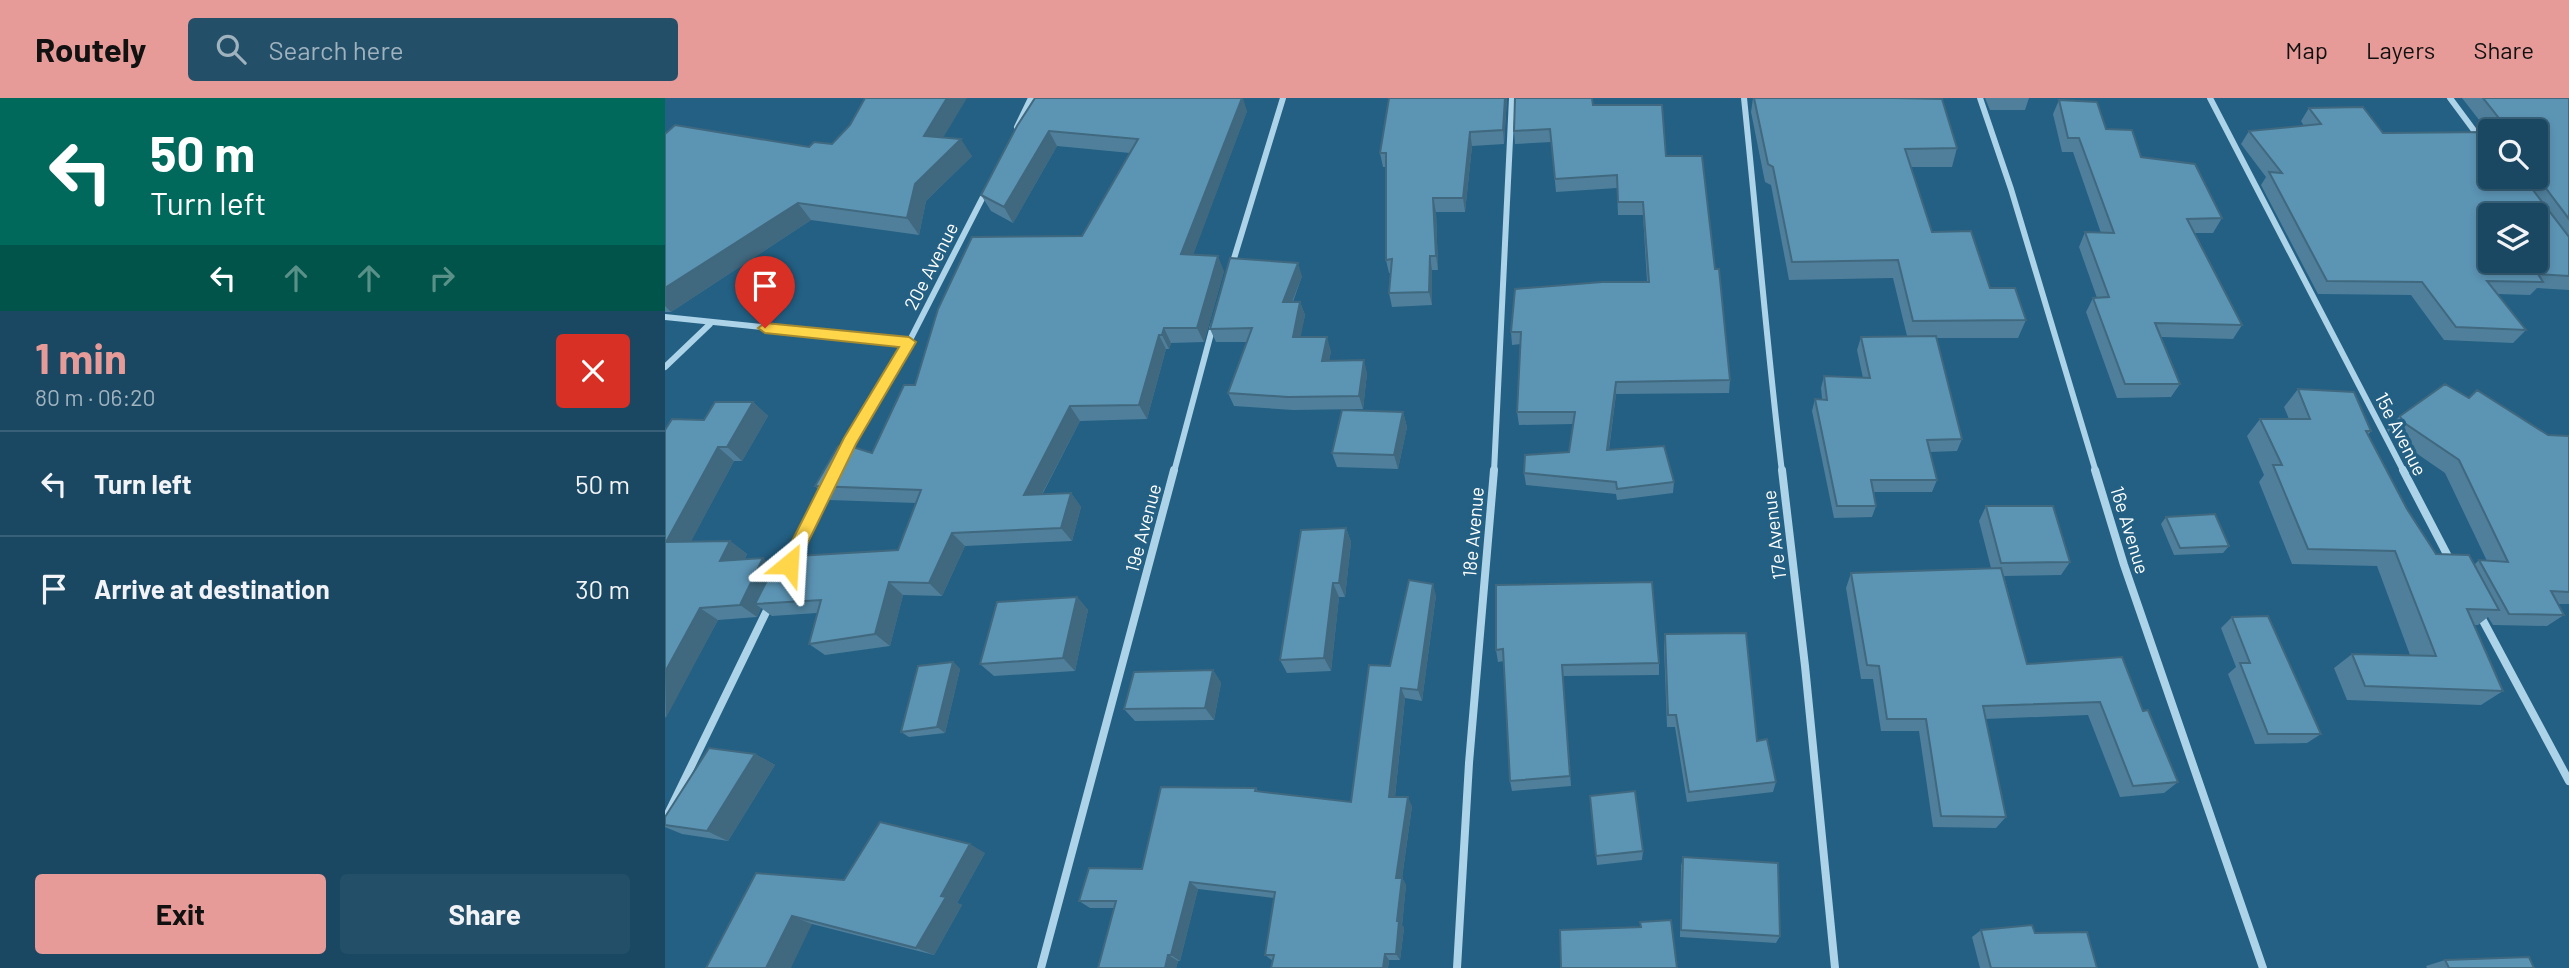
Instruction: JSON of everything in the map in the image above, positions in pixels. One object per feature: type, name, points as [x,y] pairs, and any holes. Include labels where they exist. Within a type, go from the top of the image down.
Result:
[{"type":"street","points":[[1010,140],[1031,98]]},
{"type":"street","points":[[1227,280],[1283,98]]},
{"type":"street","name":"18e Avenue","points":[[1457,968],[1469,763],[1493,491],[1512,98]]},
{"type":"street","name":"17e Avenue","points":[[1744,98],[1760,247],[1767,348],[1805,666],[1835,968]]},
{"type":"street","name":"16e Avenue","points":[[1980,98],[2011,189],[2124,565],[2263,968]]},
{"type":"street","name":"15e Avenue","points":[[2210,98],[2456,571]]},
{"type":"street","points":[[2450,98],[2478,136]]},
{"type":"street","name":"20e Avenue","points":[[838,467],[909,342],[988,187]]},
{"type":"street","points":[[665,317],[710,324],[878,337],[909,342]]},
{"type":"street","name":"19e Avenue","points":[[1041,968],[1215,320]]},
{"type":"street","points":[[665,367],[710,324]]},
{"type":"street","points":[[783,577],[831,479]]},
{"type":"street","points":[[665,820],[771,602]]},
{"type":"street","points":[[2476,608],[2569,781]]},
{"type":"building","points":[[865,98],[947,98],[924,136],[961,139],[915,184],[907,218],[798,203],[665,288],[665,134],[675,125],[809,147],[814,142],[832,144],[850,125]]},
{"type":"building","points":[[1035,98],[1242,98],[1181,254],[1218,256],[1197,328],[1164,328],[1162,335],[1159,335],[1139,405],[1070,406],[1024,495],[1071,493],[1061,528],[952,533],[929,583],[889,582],[875,634],[809,644],[821,600],[755,604],[779,557],[898,550],[921,490],[815,486],[838,446],[872,453],[904,385],[915,385],[938,309],[972,237],[1082,236],[1138,139],[1049,131],[1004,207],[981,195],[1017,126]]},
{"type":"building","points":[[1389,98],[1505,98],[1503,130],[1470,132],[1463,198],[1433,198],[1436,256],[1430,256],[1429,292],[1389,293],[1392,259],[1386,260],[1386,153],[1380,153]]},
{"type":"building","points":[[1515,98],[1592,98],[1593,105],[1662,105],[1666,156],[1702,156],[1715,269],[1719,269],[1730,380],[1616,382],[1607,450],[1664,446],[1674,482],[1617,489],[1616,482],[1524,473],[1525,455],[1569,452],[1575,412],[1517,412],[1521,332],[1511,332],[1515,289],[1602,282],[1649,282],[1643,202],[1618,202],[1617,175],[1555,179],[1550,129],[1514,131]]},
{"type":"building","points":[[1754,98],[1942,99],[1957,148],[1905,149],[1932,232],[1971,231],[1990,288],[2015,288],[2026,320],[1913,321],[1898,260],[1792,262],[1773,167],[1768,164]]},
{"type":"building","points":[[2483,98],[2569,98],[2569,219],[2546,189],[2548,119],[2500,119]]},
{"type":"building","points":[[2059,100],[2097,102],[2106,129],[2132,130],[2141,157],[2195,164],[2222,218],[2187,219],[2242,325],[2155,323],[2180,384],[2125,384],[2093,298],[2109,297],[2085,232],[2114,233],[2079,138],[2068,138]]},
{"type":"building","points":[[2363,107],[2383,133],[2478,132],[2478,189],[2532,189],[2543,203],[2478,203],[2478,273],[2548,273],[2548,210],[2569,237],[2569,276],[2538,274],[2543,282],[2487,281],[2526,330],[2456,327],[2422,282],[2327,281],[2269,172],[2282,173],[2249,131],[2321,124],[2309,108]]},
{"type":"building","points":[[1230,258],[1298,263],[1283,302],[1300,302],[1293,337],[1327,337],[1322,361],[1364,360],[1359,396],[1288,397],[1228,393],[1252,328],[1210,329]]},
{"type":"building","points":[[1936,336],[1962,439],[1927,440],[1937,480],[1871,480],[1876,506],[1837,506],[1815,399],[1827,400],[1824,376],[1870,378],[1861,337]]},
{"type":"building","points":[[2445,384],[2469,398],[2477,390],[2548,435],[2569,436],[2569,592],[2551,591],[2564,615],[2509,614],[2479,560],[2508,562],[2459,460],[2403,422],[2400,416]]},
{"type":"building","points":[[2298,389],[2354,392],[2371,431],[2366,431],[2407,509],[2436,554],[2469,555],[2499,610],[2467,609],[2503,691],[2365,686],[2352,654],[2436,656],[2395,551],[2308,549],[2273,465],[2282,465],[2260,419],[2310,419]]},
{"type":"building","points":[[715,402],[753,402],[727,447],[718,447],[666,542],[730,541],[720,561],[763,558],[740,605],[700,608],[665,672],[665,430],[672,419],[704,420]]},
{"type":"building","points":[[1342,410],[1403,412],[1394,455],[1332,453]]},
{"type":"building","points":[[1986,506],[2053,506],[2070,562],[2001,563]]},
{"type":"building","points":[[2215,514],[2229,546],[2180,548],[2166,517]]},
{"type":"building","points":[[1346,528],[1339,583],[1333,583],[1324,658],[1280,660],[1301,530]]},
{"type":"building","points":[[2001,568],[2027,664],[2122,657],[2143,711],[2148,710],[2178,782],[2133,786],[2100,702],[1983,706],[2006,817],[1941,816],[1926,719],[1887,719],[1879,666],[1867,665],[1851,573]]},
{"type":"building","points":[[1409,580],[1433,584],[1418,690],[1401,688],[1389,797],[1408,797],[1396,878],[1402,878],[1396,954],[1385,954],[1383,968],[1271,968],[1274,955],[1265,955],[1275,892],[1190,882],[1171,955],[1168,955],[1165,968],[1098,968],[1116,901],[1079,901],[1089,868],[1142,869],[1161,787],[1256,788],[1255,791],[1351,802],[1369,665],[1390,666]]},
{"type":"building","points":[[1652,582],[1659,663],[1562,665],[1570,776],[1510,781],[1503,649],[1496,650],[1496,585]]},
{"type":"building","points":[[1077,597],[1063,658],[980,664],[997,602]]},
{"type":"building","points":[[2268,616],[2321,734],[2268,734],[2240,663],[2250,663],[2232,617]]},
{"type":"building","points":[[1746,633],[1757,741],[1767,739],[1776,782],[1689,792],[1676,715],[1668,715],[1665,634]]},
{"type":"building","points":[[953,662],[937,727],[901,732],[918,666]]},
{"type":"building","points":[[1213,670],[1205,708],[1124,709],[1134,672]]},
{"type":"building","points":[[709,748],[755,754],[707,831],[665,825],[665,817]]},
{"type":"building","points":[[1635,791],[1643,851],[1596,856],[1590,796]]},
{"type":"building","points":[[880,822],[970,844],[941,896],[946,897],[916,948],[792,916],[766,968],[706,968],[756,873],[844,880]]},
{"type":"building","points":[[1683,857],[1778,863],[1780,936],[1681,930]]},
{"type":"building","points":[[1671,920],[1677,968],[1561,968],[1560,930],[1641,927],[1640,922]]},
{"type":"building","points":[[2032,925],[2035,933],[2087,932],[2097,968],[1991,968],[1981,930]]},
{"type":"building","points":[[2529,957],[2534,968],[2449,968],[2445,960]]},
{"type":"route","points":[[765,328],[909,342],[850,442],[789,564]]}]
